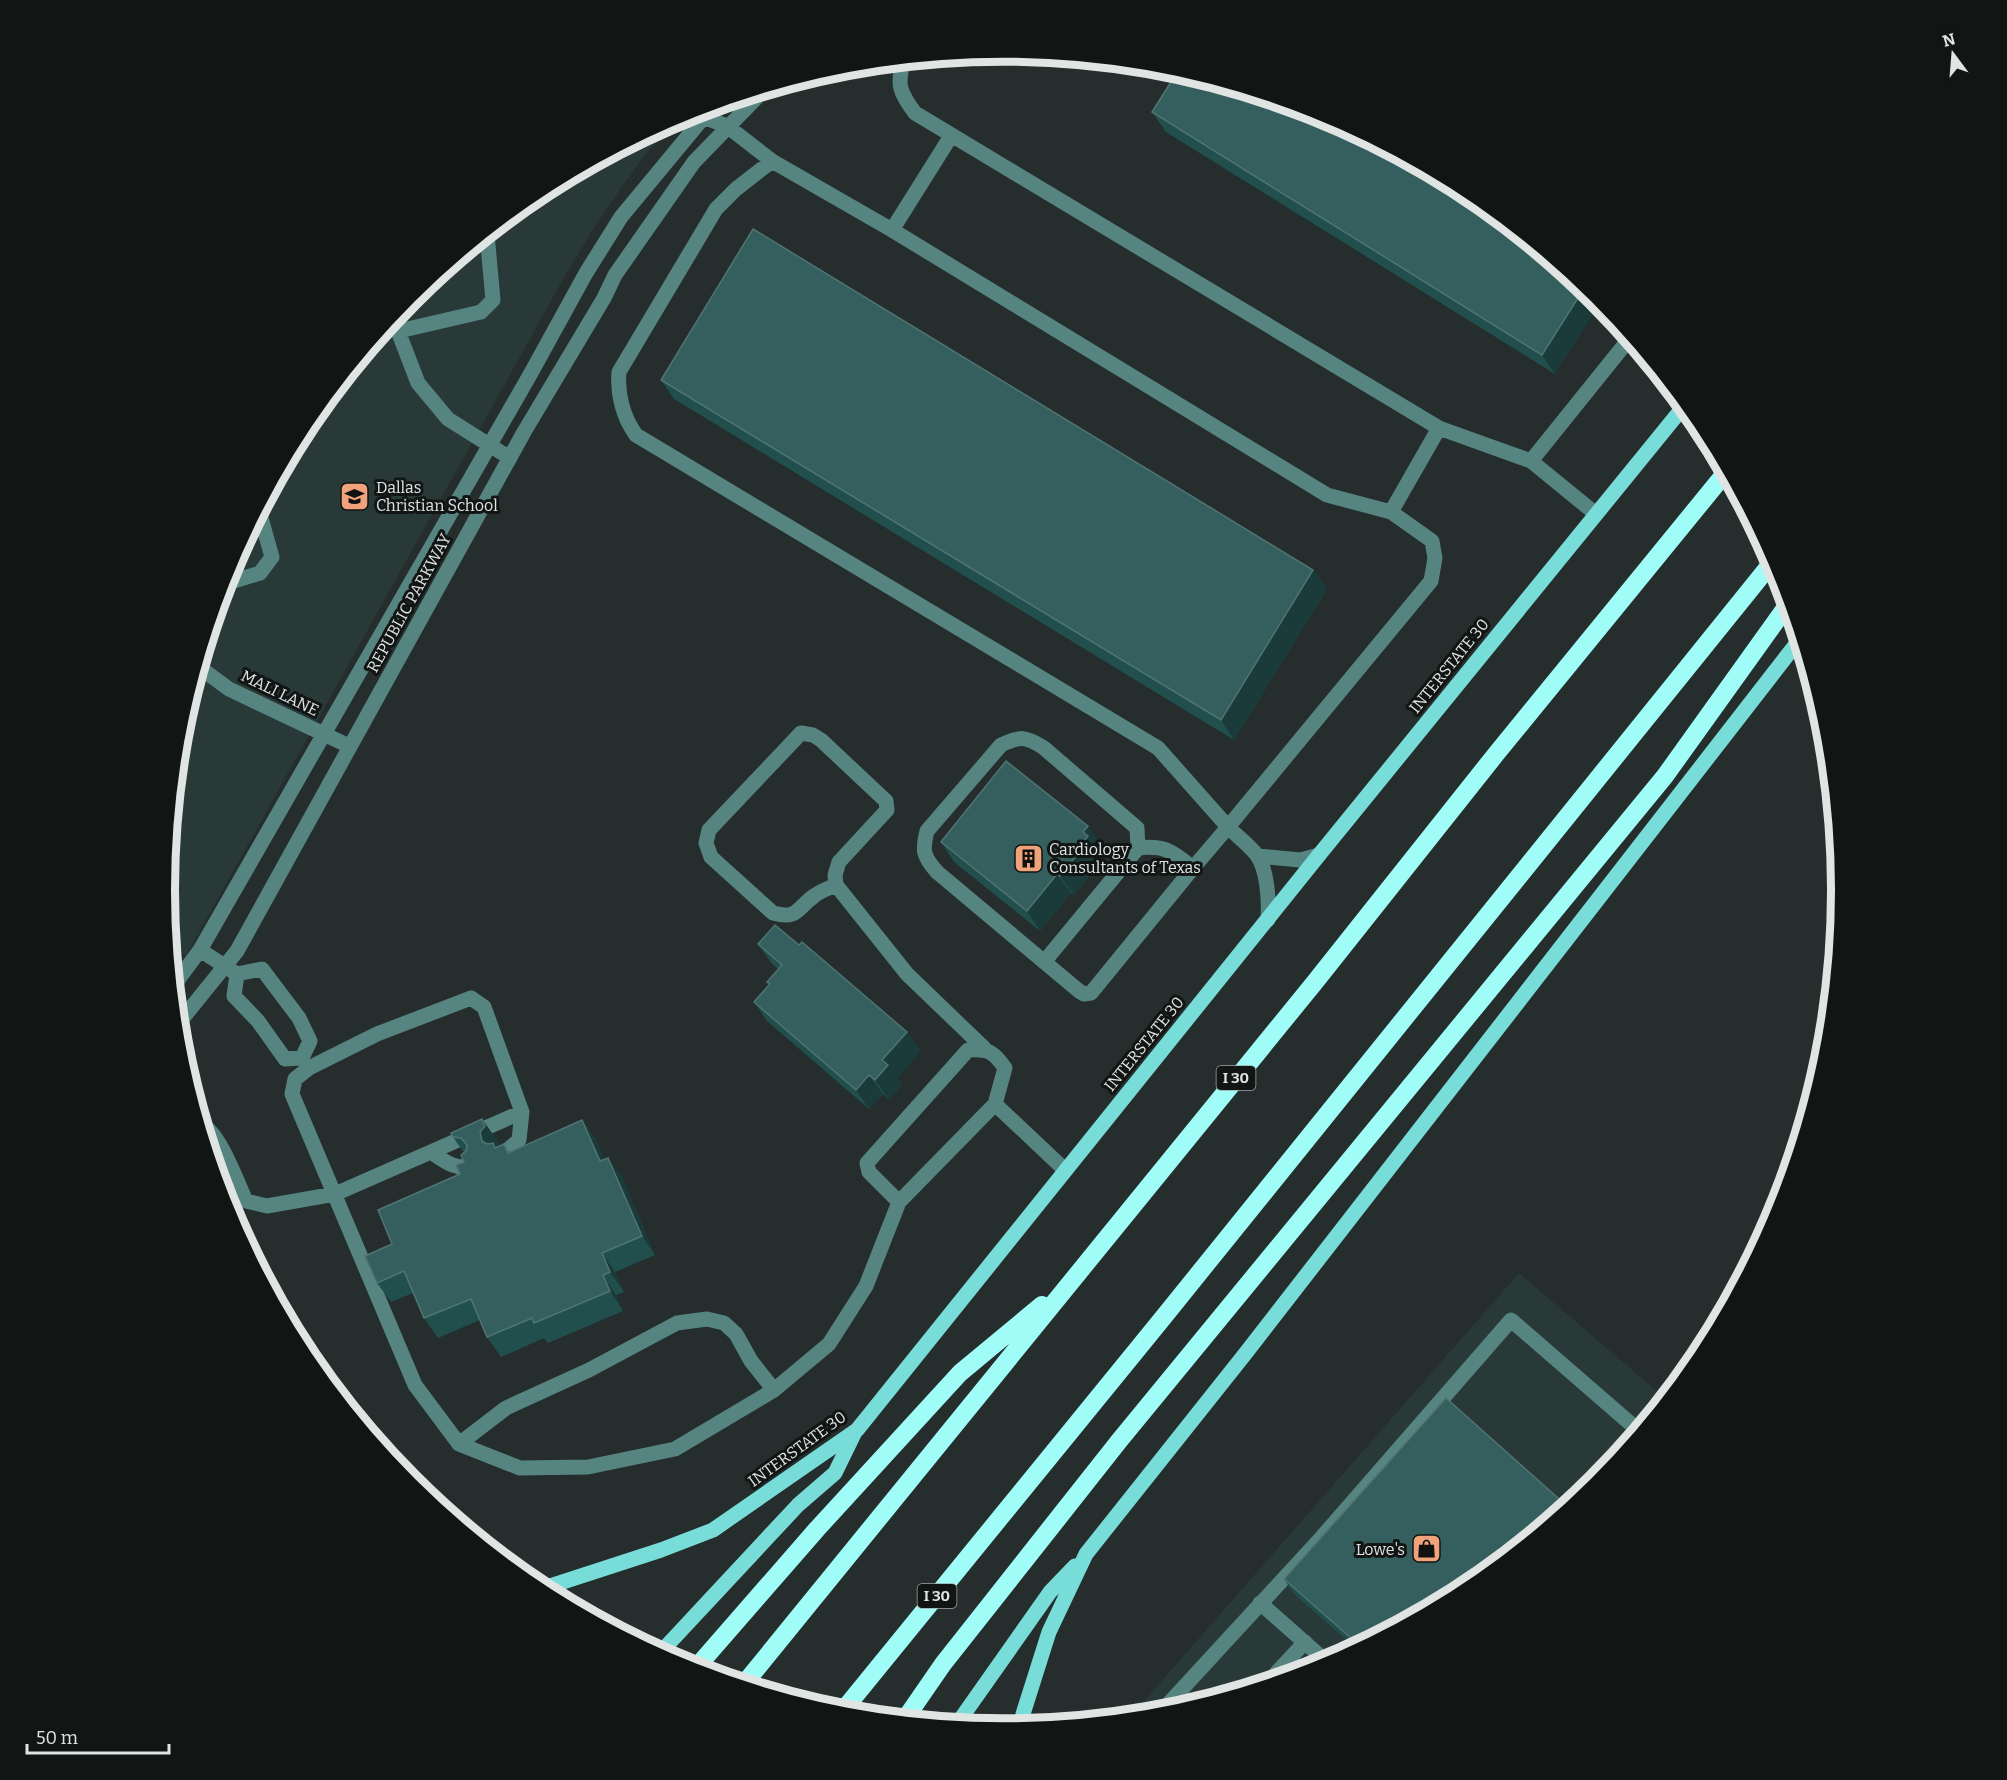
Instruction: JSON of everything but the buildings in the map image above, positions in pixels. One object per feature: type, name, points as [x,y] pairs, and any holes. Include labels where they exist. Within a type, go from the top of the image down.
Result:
[{"type":"highway","name":"I 30","points":[[749,1678],[1721,477]]},
{"type":"highway","name":"I 30","points":[[849,1704],[1767,569]]},
{"type":"highway","points":[[910,1713],[958,1645],[1119,1441],[1665,776],[1783,611]]},
{"type":"highway","points":[[701,1661],[817,1529],[960,1373],[1074,1279]]},
{"type":"main road","name":"INTERSTATE 30","points":[[553,1585],[661,1550],[713,1530],[857,1430],[1319,855],[1679,412]]},
{"type":"main road","points":[[962,1717],[1050,1592],[1086,1554],[1245,1354],[1795,646]]},
{"type":"main road","points":[[666,1646],[798,1505],[835,1473],[857,1430]]},
{"type":"main road","points":[[1023,1718],[1049,1632],[1086,1554]]},
{"type":"street","points":[[902,68],[899,76],[904,99],[915,113],[1439,428],[1531,461],[1596,514]]},
{"type":"street","name":"REPUBLIC PARKWAY","points":[[185,1017],[231,970],[237,951],[349,746],[615,275],[694,162],[753,100]]},
{"type":"street","points":[[706,117],[727,126],[772,161],[892,230],[1327,495],[1391,512],[1432,541],[1435,558],[1431,581],[1091,993],[1084,994],[1079,991],[1044,962],[937,872],[926,860],[923,847],[927,831],[1001,745],[1014,739],[1030,739],[1044,748],[1137,828],[1138,848],[1044,962]]},
{"type":"street","name":"REPUBLIC PARKWAY","points":[[180,977],[200,950],[586,273],[621,217],[693,122]]},
{"type":"street","points":[[892,230],[951,136]]},
{"type":"street","points":[[772,161],[736,189],[716,209],[619,372],[618,388],[628,424],[636,435],[1158,748],[1228,827],[1258,856],[1269,902],[1268,920]]},
{"type":"street","points":[[399,325],[481,312],[493,300],[488,242]]},
{"type":"street","points":[[397,327],[418,383],[448,419],[510,458]]},
{"type":"street","points":[[1531,461],[1626,344]]},
{"type":"street","points":[[1391,512],[1439,428]]},
{"type":"street","points":[[235,581],[260,573],[272,557],[262,521]]},
{"type":"street","name":"MALI LANE","points":[[204,671],[230,689],[349,746]]},
{"type":"street","points":[[200,950],[231,970],[262,969],[299,1017],[310,1041],[305,1063],[296,1079],[292,1094],[415,1385],[459,1444],[520,1468],[588,1467],[675,1449],[774,1390],[829,1344],[866,1286],[899,1202],[996,1104],[1005,1068],[995,1054],[985,1049],[907,974],[836,885],[835,875],[839,862],[887,810],[886,801],[821,740],[813,735],[801,733],[709,830],[706,843],[711,856],[773,913],[784,916],[797,913],[814,896],[836,885]]},
{"type":"street","points":[[1138,848],[1156,846],[1171,850],[1192,868]]},
{"type":"street","points":[[1258,856],[1300,860],[1319,855]]},
{"type":"street","points":[[231,970],[234,996],[258,1021],[285,1059],[305,1063],[471,998],[484,1007],[522,1112],[519,1140],[502,1154]]},
{"type":"street","points":[[899,1202],[868,1172],[867,1163],[968,1050],[985,1049]]},
{"type":"street","points":[[996,1104],[1065,1170]]},
{"type":"street","points":[[212,1133],[225,1155],[246,1201],[267,1206],[335,1194],[522,1112]]},
{"type":"street","points":[[431,1152],[447,1164],[464,1168],[471,1166]]},
{"type":"street","points":[[459,1444],[506,1408],[589,1370],[677,1323],[707,1319],[724,1323],[736,1334],[751,1361],[774,1390]]},
{"type":"street","points":[[1170,1702],[1322,1537],[1511,1320],[1634,1426]]},
{"type":"street","points":[[1260,1603],[1320,1655]]},
{"type":"street","points":[[1277,1672],[1305,1642]]},
{"type":"shaded area","name":"Dallas Christian School","points":[[661,138],[644,156],[619,191],[565,276],[186,956],[178,952],[175,890],[182,782],[191,728],[203,676],[238,573],[260,524],[286,476],[346,386],[418,304],[457,267],[543,201],[589,172],[637,147]]},
{"type":"shaded area","points":[[1519,1273],[1661,1394],[1589,1476],[1550,1513],[1464,1579],[1418,1608],[1370,1633],[1270,1675],[1165,1703],[1139,1707]]},
{"type":"place","name":"Dallas Christian School","points":[[355,496]]},
{"type":"place","name":"Cardiology Consultants of Texas","points":[[1028,858]]},
{"type":"place","name":"Lowe's","points":[[1426,1549]]}]
